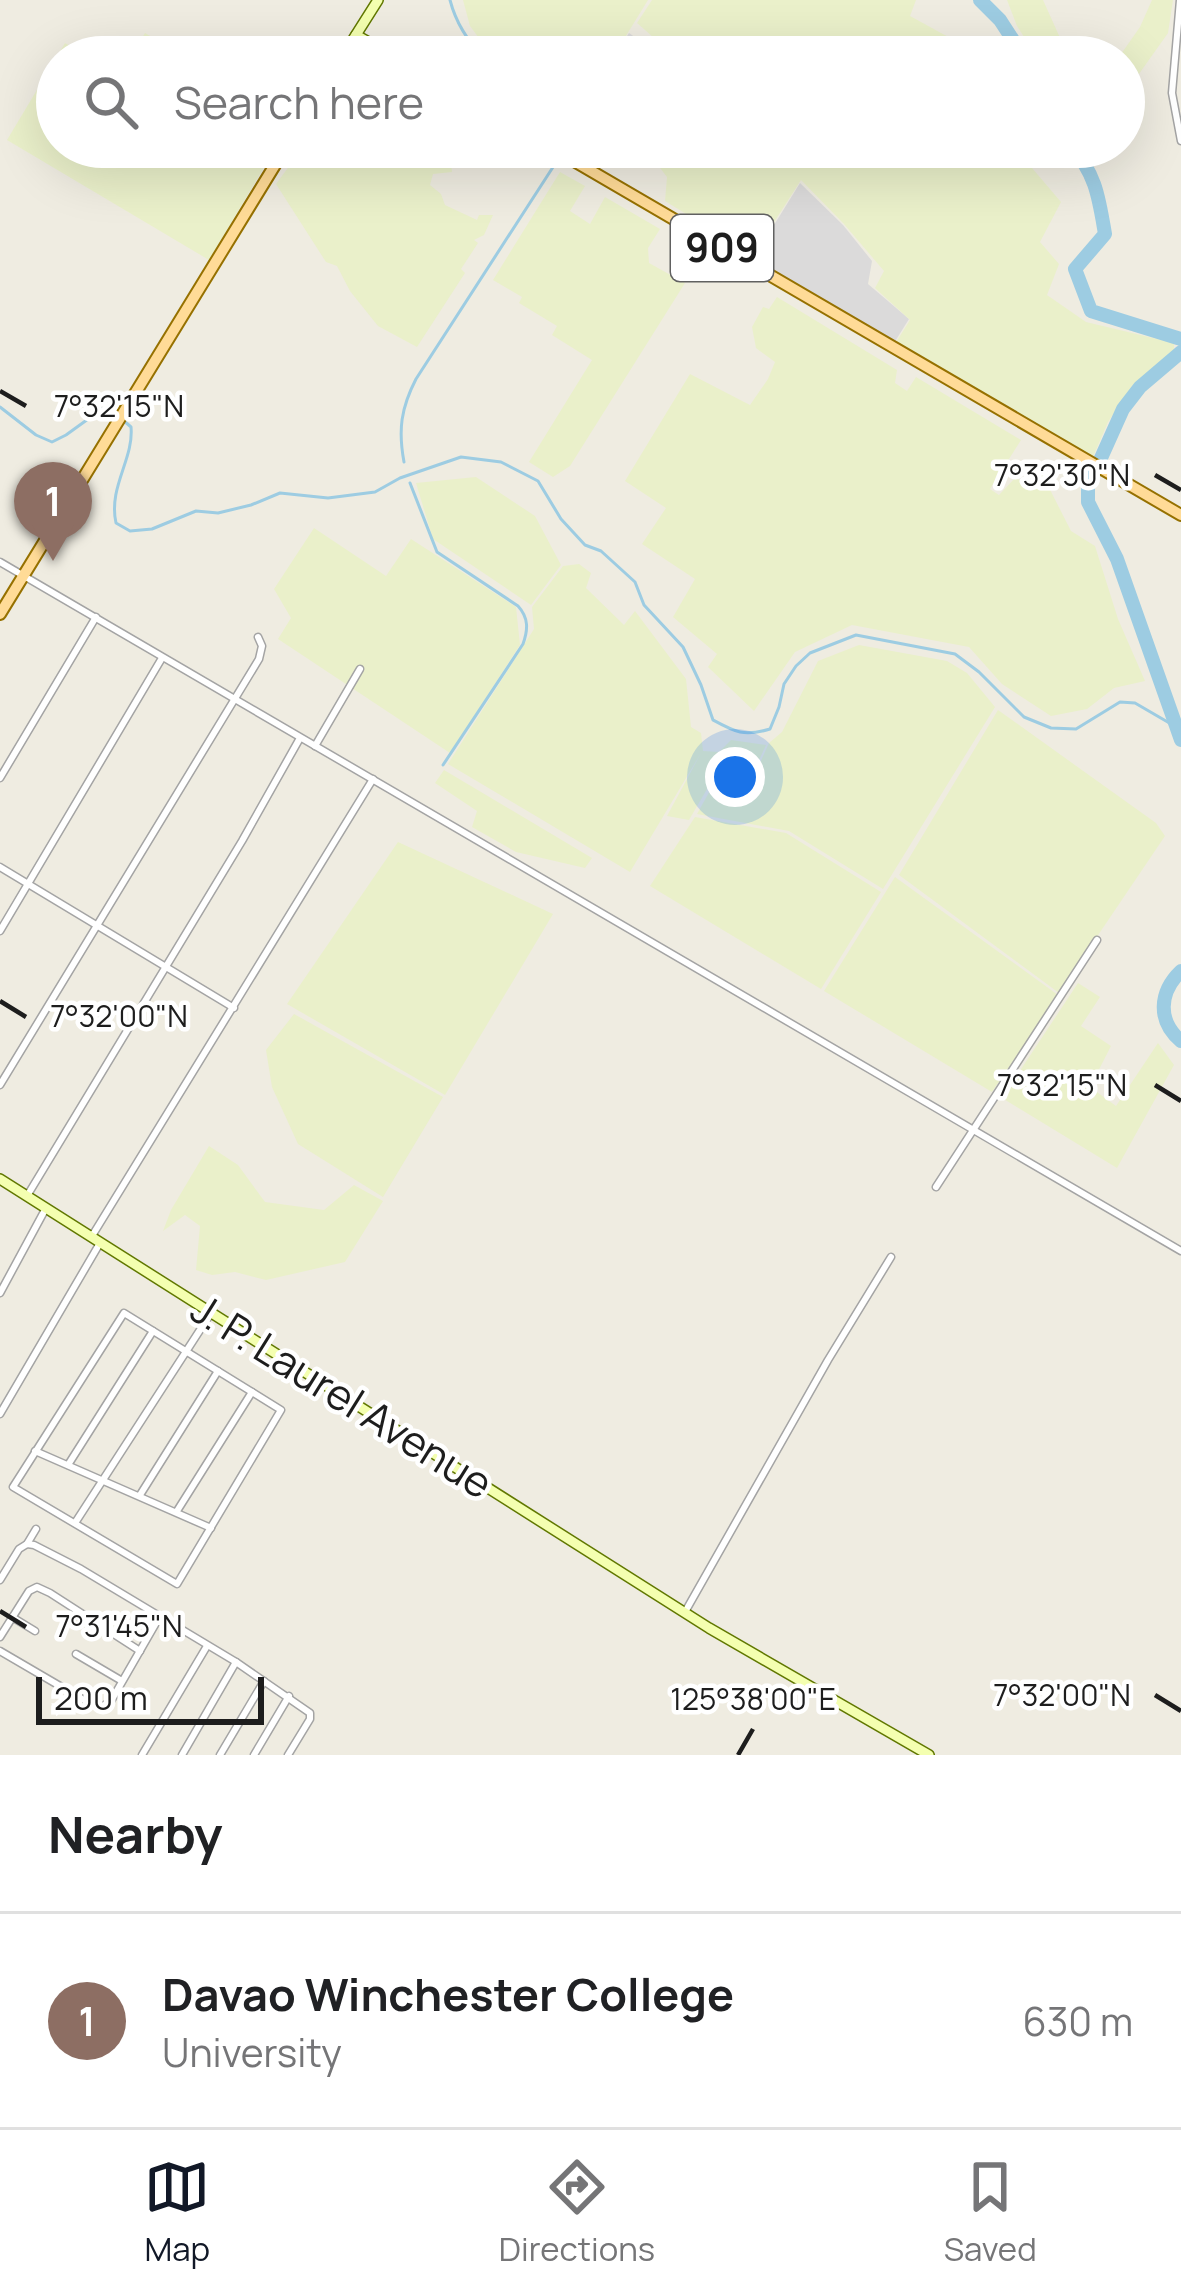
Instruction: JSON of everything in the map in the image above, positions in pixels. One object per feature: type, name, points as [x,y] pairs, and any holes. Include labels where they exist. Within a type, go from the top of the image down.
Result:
[{"type":"main road","points":[[0,614],[273,168]]},
{"type":"main road","name":"909","points":[[586,168],[1181,515]]},
{"type":"street","points":[[359,36],[356,34],[378,0]]},
{"type":"street","points":[[1180,0],[1172,93],[1181,141]]},
{"type":"street","points":[[0,562],[1181,1251]]},
{"type":"street","points":[[0,778],[96,617]]},
{"type":"street","points":[[0,1085],[260,659],[258,637]]},
{"type":"street","points":[[0,932],[162,658]]},
{"type":"street","points":[[315,746],[360,669]]},
{"type":"street","points":[[27,1196],[300,738]]},
{"type":"street","points":[[0,1414],[96,1240],[373,779]]},
{"type":"street","points":[[0,867],[234,1008]]},
{"type":"street","points":[[936,1187],[1097,940]]},
{"type":"street","name":"J. P. Laurel Avenue","points":[[0,1179],[684,1613],[929,1755]]},
{"type":"street","points":[[0,1294],[46,1208]]},
{"type":"street","points":[[684,1613],[892,1257]]},
{"type":"street","points":[[75,1523],[211,1312]]},
{"type":"street","points":[[124,1313],[153,1330],[281,1411],[177,1584],[13,1486],[124,1313]]},
{"type":"street","points":[[68,1466],[153,1330]]},
{"type":"street","points":[[140,1497],[218,1372]]},
{"type":"street","points":[[176,1513],[252,1392]]},
{"type":"street","points":[[34,1451],[211,1528]]},
{"type":"street","points":[[0,1580],[36,1528]]},
{"type":"street","points":[[27,1544],[81,1569],[306,1709],[310,1716],[288,1755]]},
{"type":"street","points":[[0,1637],[29,1591],[41,1588],[140,1651]]},
{"type":"street","points":[[0,1651],[97,1707],[109,1704],[160,1616]]},
{"type":"street","points":[[12,1617],[35,1631]]},
{"type":"street","points":[[142,1755],[207,1646]]},
{"type":"street","points":[[76,1654],[122,1681]]},
{"type":"street","points":[[182,1755],[236,1662]]},
{"type":"street","points":[[220,1755],[264,1681]]},
{"type":"street","points":[[254,1755],[289,1696]]},
{"type":"shaded area","points":[[800,183],[872,261],[868,284],[909,319],[894,343],[753,259]]},
{"type":"green space","points":[[463,0],[648,0],[626,36],[477,36]]},
{"type":"green space","points":[[652,0],[916,0],[910,16],[947,36],[652,36],[637,23]]},
{"type":"green space","points":[[1007,0],[1043,0],[1059,36],[1023,36]]},
{"type":"green space","points":[[1152,0],[1173,0],[1168,33],[1145,65],[1145,36],[1134,36]]},
{"type":"green space","points":[[36,92],[36,157],[7,140]]},
{"type":"green space","points":[[54,168],[264,168],[209,260]]},
{"type":"green space","points":[[288,168],[452,168],[452,172],[433,174],[430,185],[445,205],[477,220],[479,215],[493,215],[484,235],[474,240],[478,243],[461,269],[465,273],[417,347],[378,326],[337,266],[326,262],[276,184]]},
{"type":"green space","points":[[660,168],[1032,168],[1061,202],[1040,242],[1059,264],[1047,295],[1086,322],[1174,343],[1174,350],[1132,386],[1108,422],[1093,457],[895,344],[910,320],[875,288],[884,271],[801,180],[753,255],[665,201],[667,177]]},
{"type":"green space","points":[[560,172],[585,186],[570,211],[590,224],[605,197],[660,229],[648,248],[649,263],[685,283],[570,466],[553,477],[529,462],[592,360],[552,335],[557,326],[493,280]]},
{"type":"green space","points":[[777,297],[897,370],[895,383],[907,391],[916,377],[1021,440],[990,489],[999,495],[1015,478],[1029,484],[1039,468],[1071,531],[1095,546],[1118,619],[1145,681],[1114,688],[1087,709],[1051,716],[1002,684],[969,647],[852,625],[795,652],[754,711],[708,667],[717,654],[673,617],[695,579],[642,544],[666,508],[625,481],[690,374],[750,405],[775,362],[756,348],[752,327],[763,307],[769,309]]},
{"type":"green space","points":[[476,477],[535,516],[561,565],[531,605],[433,539],[416,483]]},
{"type":"green space","points":[[314,528],[386,576],[411,539],[516,607],[520,645],[450,753],[278,639],[291,618],[274,589]]},
{"type":"green space","points":[[579,564],[591,573],[586,588],[624,625],[635,611],[686,679],[691,727],[701,733],[703,751],[719,752],[731,740],[766,745],[749,782],[714,777],[689,820],[667,816],[701,753],[630,872],[448,764],[534,629],[532,607],[563,566]]},
{"type":"green space","points":[[859,645],[947,661],[967,673],[995,707],[883,889],[789,831],[697,814],[716,780],[750,785],[818,661]]},
{"type":"green space","points":[[998,710],[1156,823],[1165,836],[1059,993],[899,875]]},
{"type":"green space","points":[[444,770],[592,858],[585,868],[516,852],[472,827],[477,811],[435,783]]},
{"type":"green space","points":[[695,817],[786,833],[881,892],[821,989],[650,886]]},
{"type":"green space","points":[[398,842],[553,914],[445,1095],[287,1004]]},
{"type":"green space","points":[[895,877],[1058,995],[992,1092],[824,991]]},
{"type":"green space","points":[[1078,983],[1100,997],[1081,1026],[1111,1046],[1090,1087],[1116,1106],[1158,1043],[1174,1065],[1117,1168],[1002,1098]]},
{"type":"green space","points":[[294,1014],[443,1097],[383,1197],[298,1144],[272,1087],[266,1050]]},
{"type":"green space","points":[[209,1146],[238,1165],[265,1202],[324,1210],[354,1185],[383,1201],[345,1262],[266,1280],[196,1270],[200,1226],[185,1215],[163,1231]]},
{"type":"waterway","points":[[450,0],[467,36]]},
{"type":"waterway","points":[[980,0],[1010,36]]},
{"type":"waterway","points":[[404,462],[402,419],[416,379],[552,168]]},
{"type":"waterway","points":[[1086,168],[1105,234],[1075,269],[1091,311],[1181,339]]},
{"type":"waterway","points":[[1181,352],[1140,387],[1123,409],[1088,487],[1088,502],[1117,559],[1181,740]]},
{"type":"waterway","points":[[0,407],[52,442],[102,409],[114,415]]},
{"type":"waterway","points":[[123,420],[131,427],[131,439],[114,510],[116,523],[130,531],[152,529],[196,511],[218,513],[251,505],[280,493],[328,498],[375,492],[461,457],[501,462],[538,481],[561,519],[585,545],[601,551],[635,582],[644,605],[683,647],[713,720],[734,730],[770,729],[784,684],[796,666],[810,653],[856,635],[955,654],[1024,717],[1051,728],[1076,729],[1120,702],[1135,703],[1178,728]]},
{"type":"waterway","points":[[410,483],[437,552],[518,606],[526,624],[523,644],[443,765]]},
{"type":"waterway","points":[[1181,971],[1168,988],[1164,1006],[1168,1025],[1181,1041]]},
{"type":"place","name":"Davao Winchester College","points":[[53,561]]}]
